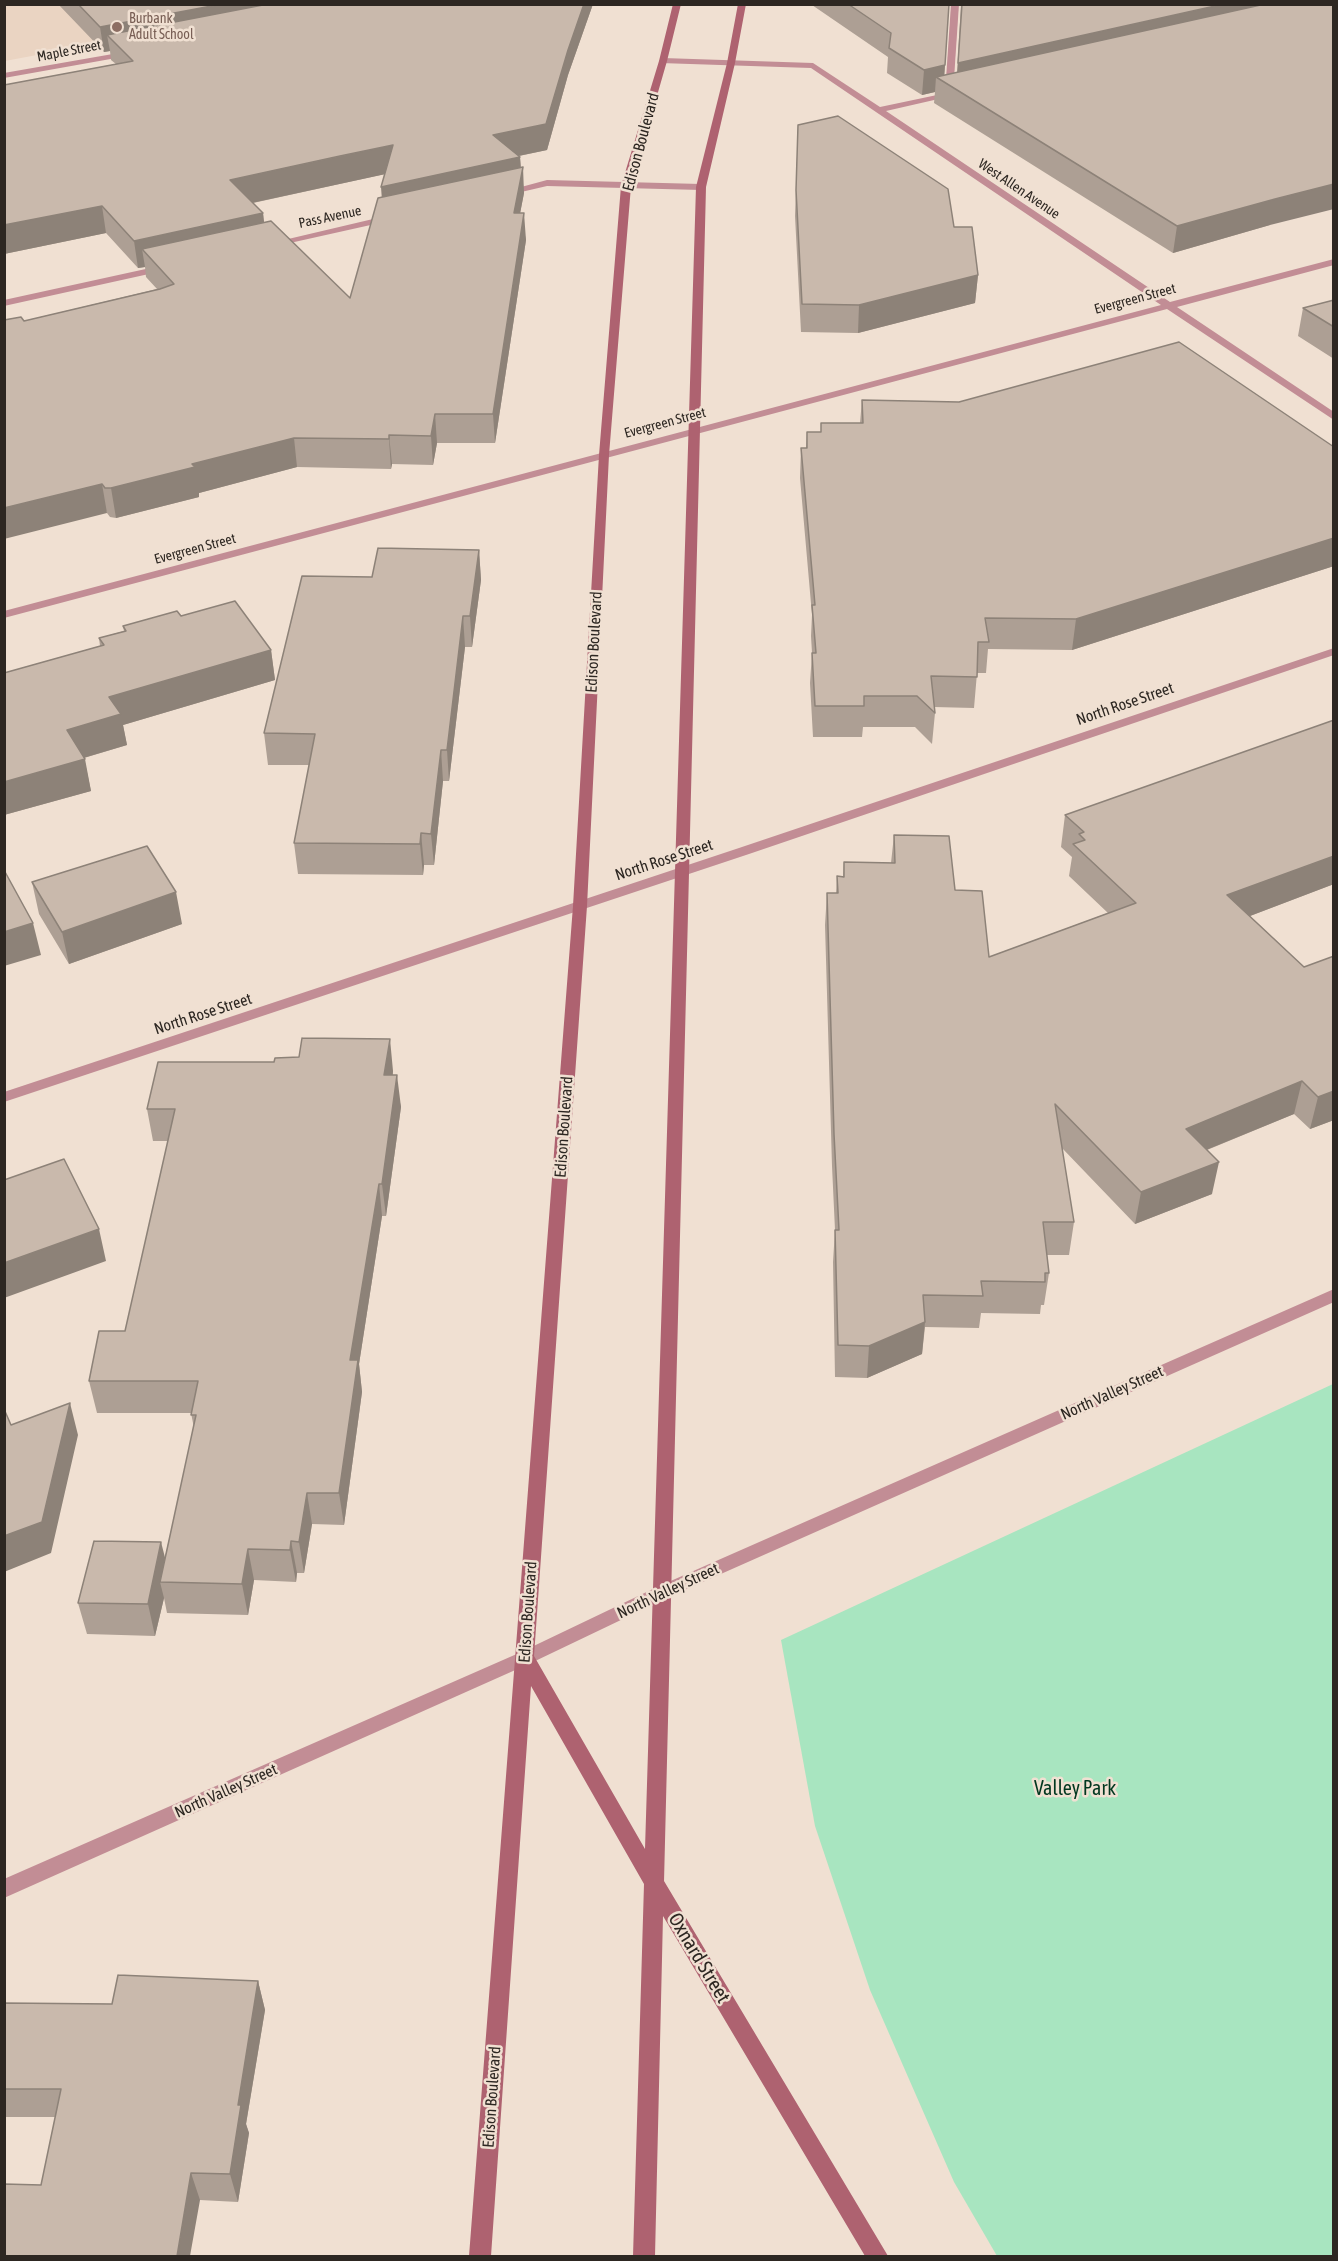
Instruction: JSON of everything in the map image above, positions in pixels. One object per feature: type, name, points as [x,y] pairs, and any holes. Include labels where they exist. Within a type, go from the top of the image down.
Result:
[{"type":"main road","name":"Edison Boulevard","points":[[480,2256],[580,906],[604,455],[626,186],[663,61],[677,4]]},
{"type":"main road","points":[[644,2256],[701,187],[731,63],[742,4]]},
{"type":"main road","name":"Oxnard Street","points":[[525,1658],[655,1884],[877,2256]]},
{"type":"street","points":[[949,94],[955,4]]},
{"type":"street","name":"Maple Street","points":[[4,76],[135,52]]},
{"type":"street","name":"West Allen Avenue","points":[[663,61],[813,66],[1166,306],[1334,417]]},
{"type":"street","points":[[879,110],[961,92]]},
{"type":"street","points":[[489,196],[547,183],[701,187]]},
{"type":"street","name":"Pass Avenue","points":[[258,247],[397,216]]},
{"type":"street","name":"Evergreen Street","points":[[4,615],[1334,262]]},
{"type":"street","points":[[4,303],[178,265]]},
{"type":"street","name":"North Rose Street","points":[[4,1097],[682,872],[1334,651]]},
{"type":"street","name":"North Valley Street","points":[[4,1889],[525,1658],[663,1592],[1334,1295]]},
{"type":"shaded area","name":"Burbank Adult School","points":[[5,5],[303,5],[5,61]]},
{"type":"green space","name":"Valley Park","points":[[1333,1384],[1333,2256],[997,2256],[954,2182],[870,1990],[815,1826],[781,1640]]},
{"type":"building","points":[[78,4],[222,4],[100,27]]},
{"type":"building","points":[[268,4],[584,4],[546,124],[493,135],[520,157],[381,187],[393,145],[340,156],[230,180],[263,213],[134,241],[102,206],[4,225],[4,85],[133,61],[107,35]]},
{"type":"building","points":[[848,4],[949,4],[945,65],[924,70],[889,48],[891,33]]},
{"type":"building","points":[[962,4],[1224,4],[958,63]]},
{"type":"building","points":[[1265,4],[1334,4],[1334,184],[1177,226],[936,77]]},
{"type":"building","points":[[838,116],[948,189],[954,227],[972,227],[978,275],[859,305],[802,304],[796,190],[798,125]]},
{"type":"building","points":[[523,167],[514,213],[524,213],[493,414],[435,414],[431,436],[389,435],[389,439],[294,438],[192,464],[195,467],[111,488],[105,488],[102,484],[4,508],[4,320],[21,317],[24,321],[174,284],[142,249],[271,221],[350,298],[378,198]]},
{"type":"building","points":[[1334,300],[1334,327],[1303,308]]},
{"type":"building","points":[[1179,342],[1334,447],[1334,538],[1076,619],[985,618],[989,642],[978,642],[977,677],[931,676],[935,713],[917,696],[864,696],[864,706],[815,706],[812,653],[816,653],[812,605],[815,605],[801,448],[807,448],[807,432],[821,432],[821,423],[863,423],[862,400],[959,402]]},
{"type":"building","points":[[378,548],[479,550],[470,616],[463,616],[447,750],[441,750],[431,834],[421,833],[420,844],[294,843],[315,734],[264,733],[302,576],[372,577]]},
{"type":"building","points":[[235,601],[271,650],[109,697],[121,714],[67,730],[85,759],[4,782],[4,673],[104,645],[99,638],[126,631],[123,626],[177,611],[181,616]]},
{"type":"building","points":[[1334,720],[1334,856],[1227,895],[1304,967],[1334,956],[1334,1091],[1318,1097],[1302,1081],[1186,1129],[1219,1162],[1141,1192],[1055,1104],[1074,1222],[1043,1222],[1049,1273],[1045,1273],[1045,1282],[981,1281],[983,1296],[923,1295],[925,1322],[869,1346],[838,1345],[835,1230],[839,1230],[827,893],[838,893],[837,876],[844,877],[844,862],[895,863],[894,835],[949,836],[955,890],[982,891],[989,957],[1136,903],[1073,844],[1085,840],[1079,834],[1084,832],[1065,815]]},
{"type":"building","points":[[147,846],[176,892],[62,932],[32,882]]},
{"type":"building","points":[[4,870],[33,923],[4,932]]},
{"type":"building","points":[[302,1038],[390,1039],[384,1075],[397,1075],[382,1184],[379,1184],[350,1360],[358,1360],[339,1493],[307,1493],[299,1542],[291,1541],[290,1550],[248,1549],[242,1584],[160,1582],[196,1415],[191,1415],[198,1381],[89,1381],[99,1331],[125,1331],[175,1109],[147,1109],[158,1062],[274,1062],[275,1058],[299,1057]]},
{"type":"building","points":[[64,1159],[99,1229],[4,1263],[4,1180]]},
{"type":"building","points":[[70,1403],[42,1522],[4,1536],[4,1409],[11,1425]]},
{"type":"building","points":[[94,1541],[161,1542],[148,1604],[78,1603]]},
{"type":"building","points":[[118,1975],[258,1981],[238,2105],[241,2105],[230,2174],[191,2173],[177,2256],[4,2256],[4,2184],[41,2185],[61,2089],[4,2089],[4,2003],[112,2004]]},
{"type":"place","name":"Burbank Adult School","points":[[117,27]]}]
